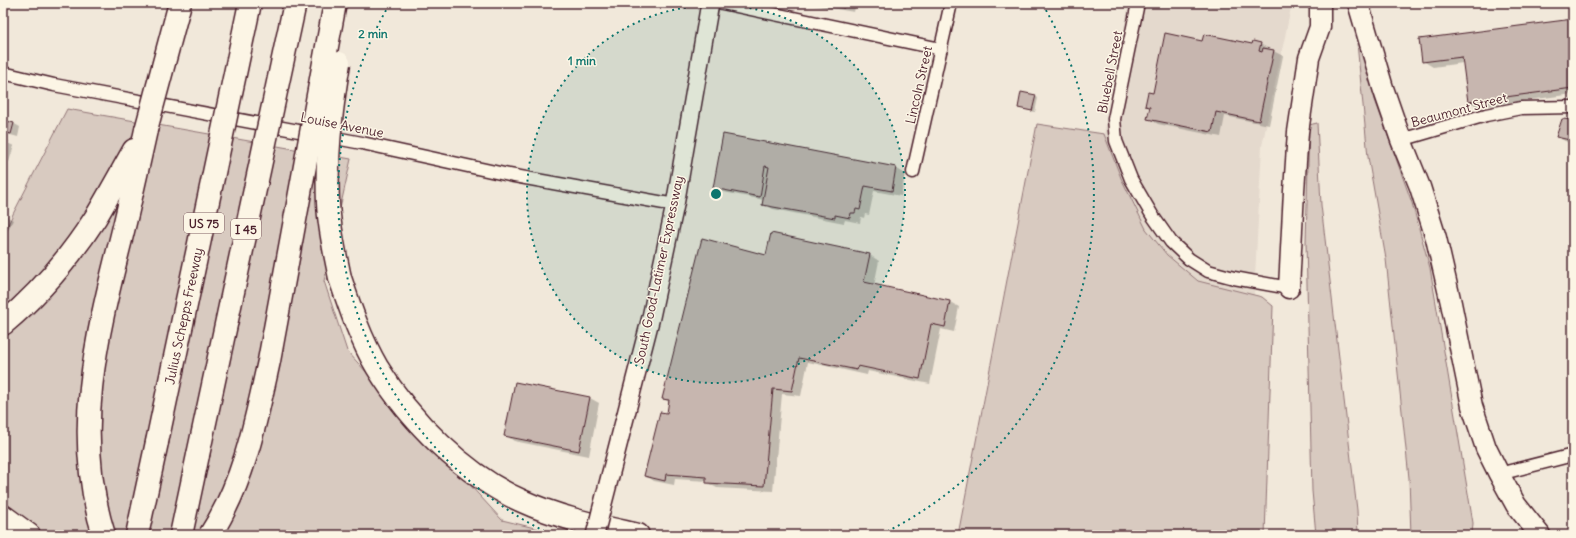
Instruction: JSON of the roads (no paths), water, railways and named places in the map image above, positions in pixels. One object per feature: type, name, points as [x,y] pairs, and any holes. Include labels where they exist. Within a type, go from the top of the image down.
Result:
[{"type":"highway","points":[[104,535],[92,475],[89,447],[90,389],[98,334],[146,130],[180,3]]},
{"type":"highway","name":"Julius Schepps Freeway","points":[[137,535],[250,3]]},
{"type":"highway","name":"I 45","points":[[181,535],[294,3]]},
{"type":"highway","points":[[210,535],[236,485],[260,404],[335,3]]},
{"type":"highway","points":[[350,3],[335,88],[327,163],[328,204],[340,278],[355,322],[377,367],[401,401],[423,427],[448,452],[485,480],[521,501],[566,518],[638,535]]},
{"type":"highway","points":[[3,324],[44,284],[70,252],[95,218],[146,130]]},
{"type":"highway","points":[[3,516],[29,535]]},
{"type":"main road","name":"South Good-Latimer Expressway","points":[[595,535],[651,317],[675,206],[710,3]]},
{"type":"main road","points":[[1289,288],[1298,132],[1309,58],[1320,27],[1320,3]]},
{"type":"main road","points":[[1358,3],[1383,88],[1401,140],[1420,187],[1436,238],[1452,303],[1472,406],[1486,448],[1516,505],[1540,535]]},
{"type":"street","points":[[722,3],[941,49]]},
{"type":"street","name":"Lincoln Street","points":[[913,172],[951,3]]},
{"type":"street","name":"Bluebell Street","points":[[1138,3],[1114,118],[1116,141],[1131,179],[1152,215],[1171,242],[1189,259],[1208,271],[1234,278],[1289,288]]},
{"type":"street","name":"Louise Avenue","points":[[3,72],[54,85],[362,143],[509,175],[675,206]]},
{"type":"street","name":"Beaumont Street","points":[[1401,140],[1486,115],[1521,108],[1573,107]]},
{"type":"street","points":[[1499,474],[1573,455]]}]
